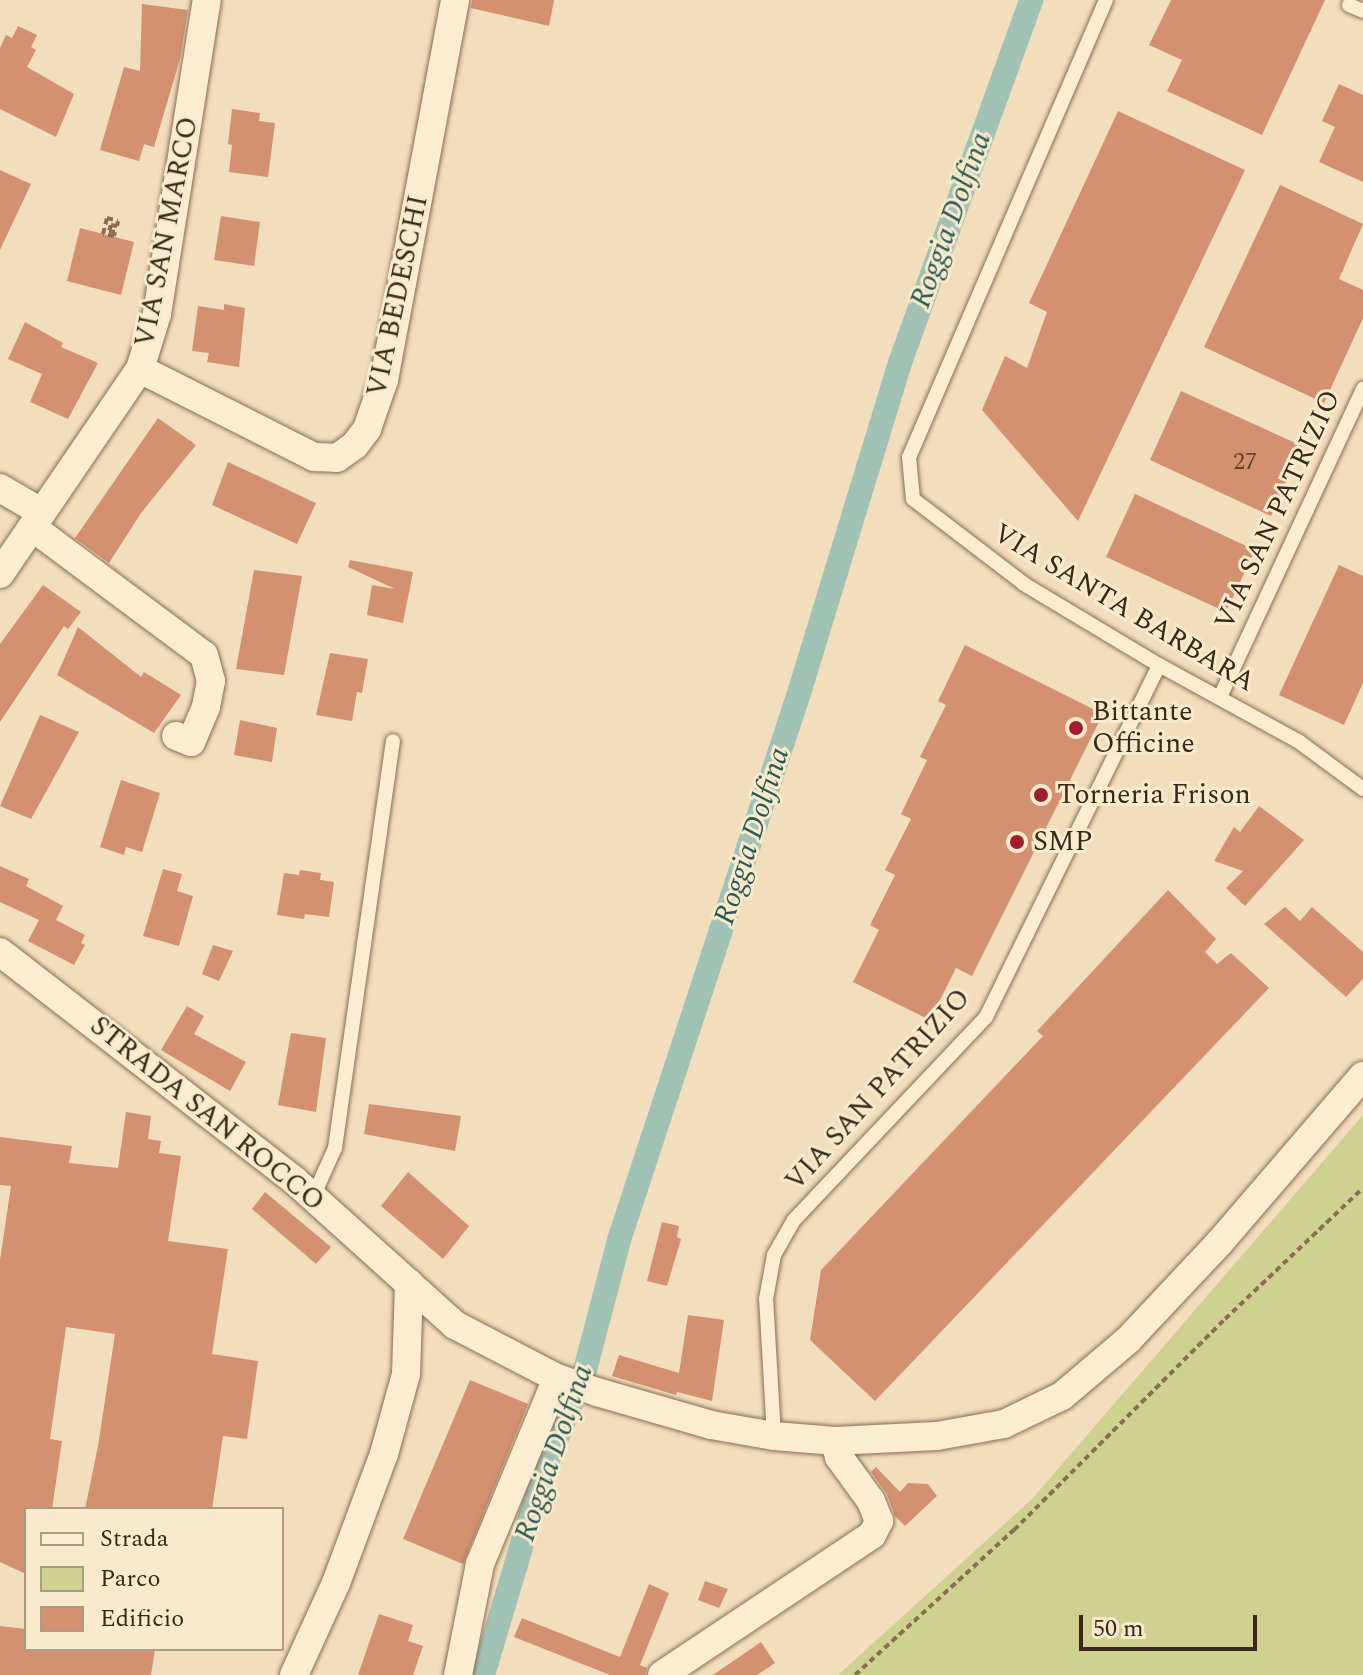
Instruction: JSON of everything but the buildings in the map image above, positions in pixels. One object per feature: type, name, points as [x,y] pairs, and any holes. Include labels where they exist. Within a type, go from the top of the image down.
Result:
[{"type":"street","name":"VIA SAN MARCO","points":[[0,574],[140,369],[157,314],[207,0]]},
{"type":"street","name":"VIA BEDESCHI","points":[[140,369],[314,457],[337,458],[355,445],[367,429],[384,380],[455,0]]},
{"type":"street","points":[[0,488],[204,655],[211,681],[206,707],[191,742],[176,736]]},
{"type":"street","name":"STRADA SAN ROCCO","points":[[0,952],[313,1197],[455,1325],[563,1379],[597,1392],[711,1425],[774,1436],[835,1441],[937,1436],[1004,1424],[1062,1396],[1128,1340],[1220,1242],[1363,1076]]},
{"type":"street","points":[[294,1675],[353,1539],[384,1454],[406,1374],[409,1283]]},
{"type":"street","points":[[406,1374],[442,1313]]},
{"type":"street","points":[[458,1675],[480,1564],[563,1379]]},
{"type":"street","points":[[662,1675],[872,1535],[879,1521],[839,1457],[835,1441]]},
{"type":"lane","name":"VIA SANTA BARBARA","points":[[1106,0],[909,457],[913,499],[948,529],[1024,584],[1159,665],[1298,741],[1363,789]]},
{"type":"lane","name":"VIA SAN PATRIZIO","points":[[1220,697],[1363,389]]},
{"type":"lane","name":"VIA SAN PATRIZIO","points":[[774,1436],[766,1299],[774,1255],[794,1220],[986,1017],[1159,665]]},
{"type":"lane","points":[[313,1197],[335,1148],[393,741]]},
{"type":"path","points":[[107,218],[118,221],[117,226],[111,225],[109,231],[115,232],[114,236],[103,234],[107,218]]},
{"type":"path","points":[[855,1675],[1014,1530],[1225,1319],[1363,1188]]},
{"type":"green space","points":[[1363,1115],[1363,1675],[838,1675],[1032,1499]]},
{"type":"waterway","name":"Roggia Dolfina","points":[[483,1675],[545,1467],[585,1370],[619,1240],[800,690],[901,360],[1031,0]]},
{"type":"place","name":"Bittante Officine","points":[[1076,728]]},
{"type":"place","name":"Torneria Frison","points":[[1041,795]]},
{"type":"place","name":"SMP","points":[[1017,842]]}]
